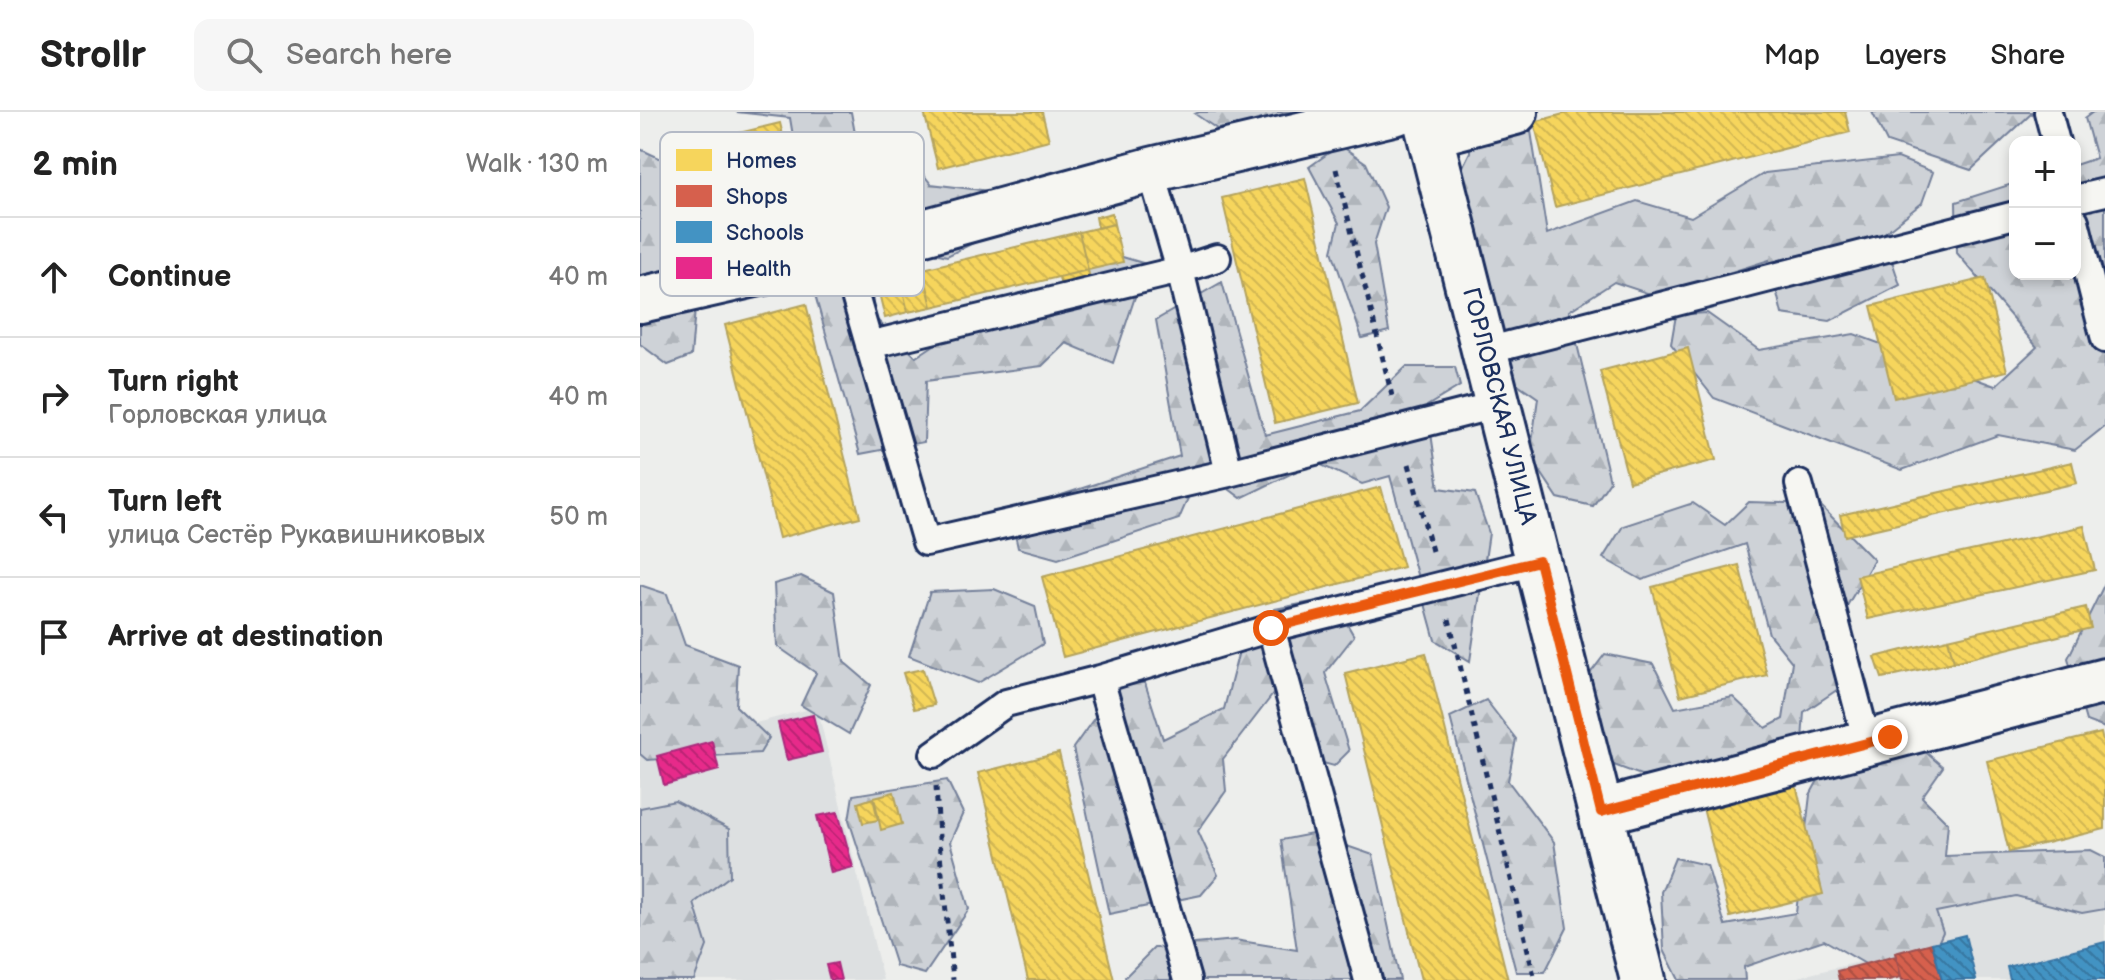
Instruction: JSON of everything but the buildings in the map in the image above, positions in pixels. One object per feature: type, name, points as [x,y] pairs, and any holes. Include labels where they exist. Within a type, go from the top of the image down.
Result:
[{"type":"street","points":[[924,232],[1151,170],[1418,119],[1515,112]]},
{"type":"street","name":"ГОРЛОВСКАЯ УЛИЦА","points":[[1418,119],[1486,351],[1643,980]]},
{"type":"street","points":[[640,300],[660,295]]},
{"type":"street","points":[[1601,812],[2105,681]]},
{"type":"lane","points":[[2048,112],[2054,136]]},
{"type":"lane","points":[[1151,170],[1180,270],[1229,473]]},
{"type":"lane","points":[[2081,198],[2105,192]]},
{"type":"lane","points":[[1486,351],[2009,217]]},
{"type":"lane","points":[[2081,245],[2105,339]]},
{"type":"lane","points":[[869,345],[1180,270],[1217,258]]},
{"type":"lane","points":[[855,296],[926,542],[1229,473],[1499,404]]},
{"type":"lane","points":[[1799,484],[1867,742]]},
{"type":"lane","points":[[934,754],[1006,703],[1100,679],[1271,628],[1539,561]]},
{"type":"lane","points":[[1271,628],[1368,980]]},
{"type":"lane","points":[[1100,679],[1187,980]]},
{"type":"path","points":[[934,754],[953,980]]},
{"type":"shaded area","points":[[817,707],[883,980],[640,980],[640,753]]},
{"type":"shaded area","points":[[2105,855],[2105,980],[1786,980],[1895,953],[1935,898]]},
{"type":"green space","points":[[736,112],[851,112],[855,132],[792,132],[790,118]]},
{"type":"green space","points":[[1341,112],[1217,129],[1195,114]]},
{"type":"green space","points":[[1470,112],[1528,112],[1547,234],[1637,201],[1691,217],[1765,173],[1898,158],[1933,172],[1922,203],[1883,234],[1900,285],[1830,321],[1782,314],[1769,260],[1656,296],[1614,282],[1569,311],[1610,481],[1593,506],[1558,498],[1530,456],[1538,398],[1502,373],[1439,216],[1470,152]]},
{"type":"green space","points":[[1872,112],[2032,113],[1971,170],[1887,142]]},
{"type":"green space","points":[[2093,112],[2105,112],[2105,426],[2075,450],[1998,435],[1902,470],[1714,398],[1671,344],[1676,315],[1707,313],[1759,350],[1854,334],[1995,386],[2037,347],[1957,253],[1956,202],[2009,185],[2009,280],[2081,280],[2081,163],[2096,158],[2085,118]]},
{"type":"green space","points":[[1340,145],[1366,163],[1386,207],[1374,244],[1389,331],[1362,338],[1332,251],[1339,223],[1309,167]]},
{"type":"green space","points":[[640,149],[660,158],[660,296],[686,296],[695,309],[691,356],[668,365],[640,344]]},
{"type":"green space","points":[[924,175],[931,184],[1014,194],[1018,221],[947,256],[924,251]]},
{"type":"green space","points":[[1109,253],[1146,264],[1113,363],[1066,343],[1042,366],[926,381],[924,442],[860,454],[815,296],[873,296],[873,316],[916,357],[1002,300],[1045,299]]},
{"type":"green space","points":[[1222,282],[1265,435],[1360,411],[1406,367],[1455,367],[1460,386],[1427,406],[1439,488],[1475,493],[1489,533],[1470,661],[1435,640],[1390,476],[1362,484],[1315,462],[1241,498],[1201,468],[1179,519],[1058,559],[1018,548],[1010,512],[1180,456],[1156,320]]},
{"type":"green space","points":[[1749,502],[1819,504],[1874,560],[1841,616],[1859,675],[1804,712],[1801,754],[1676,788],[1592,757],[1576,692],[1605,654],[1653,664],[1675,708],[1733,697],[1766,728],[1783,719],[1792,662],[1769,634],[1745,544],[1642,580],[1603,558],[1623,526],[1693,503],[1725,525]]},
{"type":"green space","points":[[801,576],[834,592],[844,662],[871,685],[849,734],[801,705],[816,673],[777,646],[774,584]]},
{"type":"green space","points":[[2105,583],[2105,728],[2086,721],[2068,658]]},
{"type":"green space","points":[[640,585],[667,594],[685,645],[738,665],[736,706],[769,738],[760,753],[647,760],[640,754]]},
{"type":"green space","points":[[994,589],[1035,606],[1043,644],[978,683],[909,656],[930,592]]},
{"type":"green space","points":[[1332,598],[1354,636],[1325,673],[1349,751],[1334,766],[1297,756],[1274,693],[1223,759],[1226,791],[1198,831],[1218,875],[1201,895],[1109,914],[1073,748],[1120,682],[1145,683],[1163,739],[1224,709],[1239,651],[1275,609]]},
{"type":"green space","points":[[1486,700],[1516,739],[1508,781],[1554,842],[1567,928],[1545,972],[1516,972],[1450,717]]},
{"type":"green space","points":[[1845,731],[1901,731],[1943,767],[1922,797],[1948,823],[1945,856],[2091,850],[2105,857],[2105,909],[2082,913],[2016,896],[1936,912],[1943,932],[1925,972],[1876,970],[1824,940],[1744,967],[1745,980],[1679,980],[1664,950],[1661,892],[1675,858],[1707,865],[1725,925],[1796,913],[1810,795]]},
{"type":"green space","points":[[947,780],[963,813],[950,842],[969,909],[925,974],[896,966],[849,820],[853,795]]},
{"type":"green space","points":[[675,801],[729,829],[730,876],[694,903],[707,946],[694,980],[640,980],[640,808]]},
{"type":"green space","points":[[1312,834],[1373,855],[1400,980],[1126,980],[1125,977],[1154,948],[1235,940],[1297,950],[1281,840]]},
{"type":"route","points":[[1271,628],[1539,561],[1601,812],[1890,737]]}]
